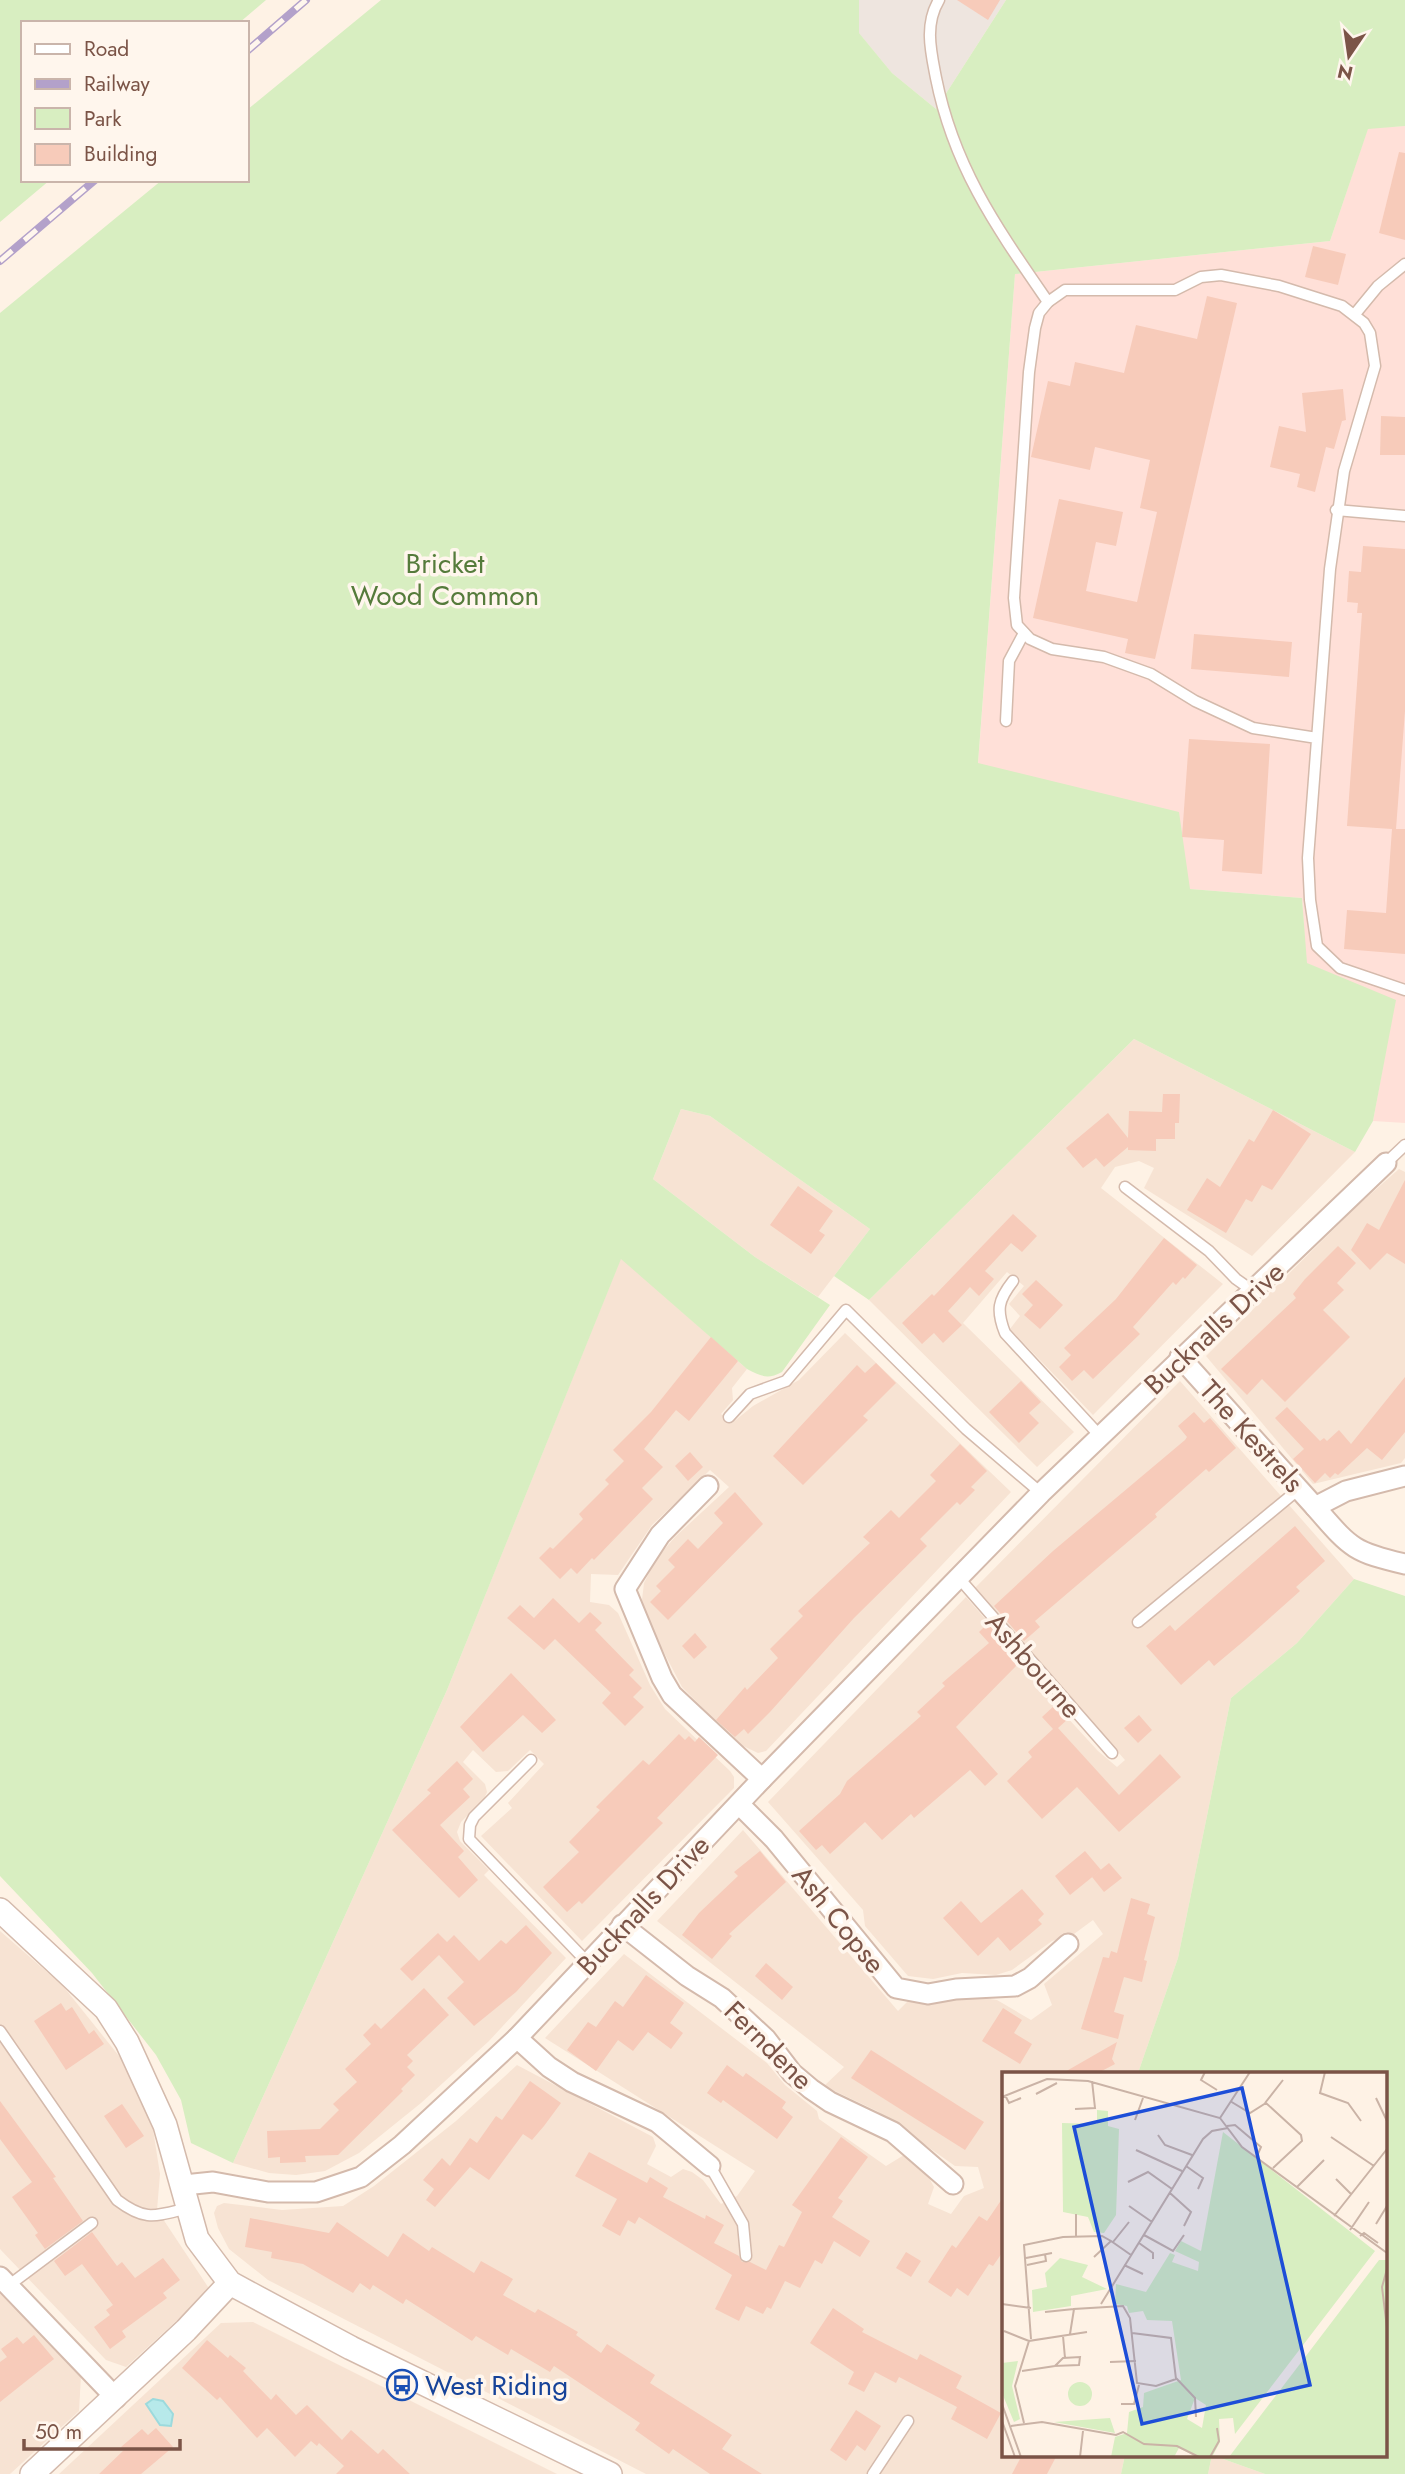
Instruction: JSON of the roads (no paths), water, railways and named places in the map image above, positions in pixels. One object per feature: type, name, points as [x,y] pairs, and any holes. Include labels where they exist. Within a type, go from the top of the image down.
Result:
[{"type":"street","name":"Bucknalls Drive","points":[[186,2197],[213,2182],[268,2192],[316,2192],[361,2176],[402,2145],[517,2038],[762,1779],[1041,1493],[1180,1357],[1386,1163]]},
{"type":"street","name":"The Kestrels","points":[[1180,1357],[1315,1507],[1346,1491],[1405,1476]]},
{"type":"street","points":[[708,1486],[660,1535],[625,1589],[645,1641],[672,1695],[762,1779]]},
{"type":"street","points":[[1315,1507],[1348,1545],[1370,1555],[1405,1564]]},
{"type":"street","name":"Ash Copse","points":[[739,1804],[780,1846],[896,1988],[928,1994],[956,1989],[1016,1986],[1030,1978],[1068,1944]]},
{"type":"street","points":[[1,1912],[106,2009],[148,2082],[197,2239],[230,2283],[351,2348],[610,2474]]},
{"type":"street","name":"Ferndene","points":[[622,1925],[670,1964],[731,2006],[766,2039],[792,2073],[811,2089],[830,2102],[893,2132],[953,2184]]},
{"type":"street","points":[[517,2038],[549,2067],[572,2082],[657,2122],[710,2166]]},
{"type":"street","points":[[4,2281],[116,2398]]},
{"type":"street","points":[[32,2474],[116,2398],[230,2283]]},
{"type":"lane","points":[[939,0],[928,41],[950,136],[986,212],[1048,302]]},
{"type":"lane","points":[[1355,314],[1378,286],[1405,264]]},
{"type":"lane","points":[[1318,738],[1253,728],[1195,701],[1151,674],[1104,657],[1052,649],[1030,639],[1017,625],[1014,598],[1027,399],[1035,328],[1039,313],[1048,302],[1065,290],[1175,290],[1200,277],[1221,275],[1313,296],[1355,314],[1370,333],[1375,366],[1343,471],[1336,510],[1318,738],[1308,858],[1317,946],[1340,968],[1405,990]]},
{"type":"lane","points":[[1336,510],[1405,516]]},
{"type":"lane","points":[[1006,721],[1009,661],[1024,633]]},
{"type":"lane","points":[[1386,1163],[1405,1145]]},
{"type":"lane","points":[[1125,1187],[1201,1244],[1236,1279],[1253,1291]]},
{"type":"lane","points":[[1013,1281],[998,1304],[998,1316],[1005,1333],[1101,1437]]},
{"type":"lane","points":[[729,1417],[750,1395],[786,1381],[846,1310],[966,1429],[1041,1493]]},
{"type":"lane","points":[[1138,1622],[1299,1489]]},
{"type":"lane","name":"Ashbourne","points":[[957,1577],[1112,1753]]},
{"type":"lane","points":[[531,1760],[474,1817],[468,1833],[474,1846],[588,1963]]},
{"type":"lane","points":[[0,2031],[117,2200],[132,2211],[152,2217],[186,2197]]},
{"type":"lane","points":[[710,2166],[743,2224],[746,2256]]},
{"type":"lane","points":[[4,2281],[92,2222]]},
{"type":"lane","points":[[873,2474],[908,2421]]},
{"type":"water","points":[[153,2399],[163,2401],[173,2414],[171,2426],[160,2425],[146,2404]]},
{"type":"railway","points":[[248,50],[306,0]]},
{"type":"railway","points":[[0,261],[93,182]]},
{"type":"place","name":"West Riding","points":[[402,2385]]},
{"type":"park label","name":"Bricket Wood Common","points":[[445,579]]}]
